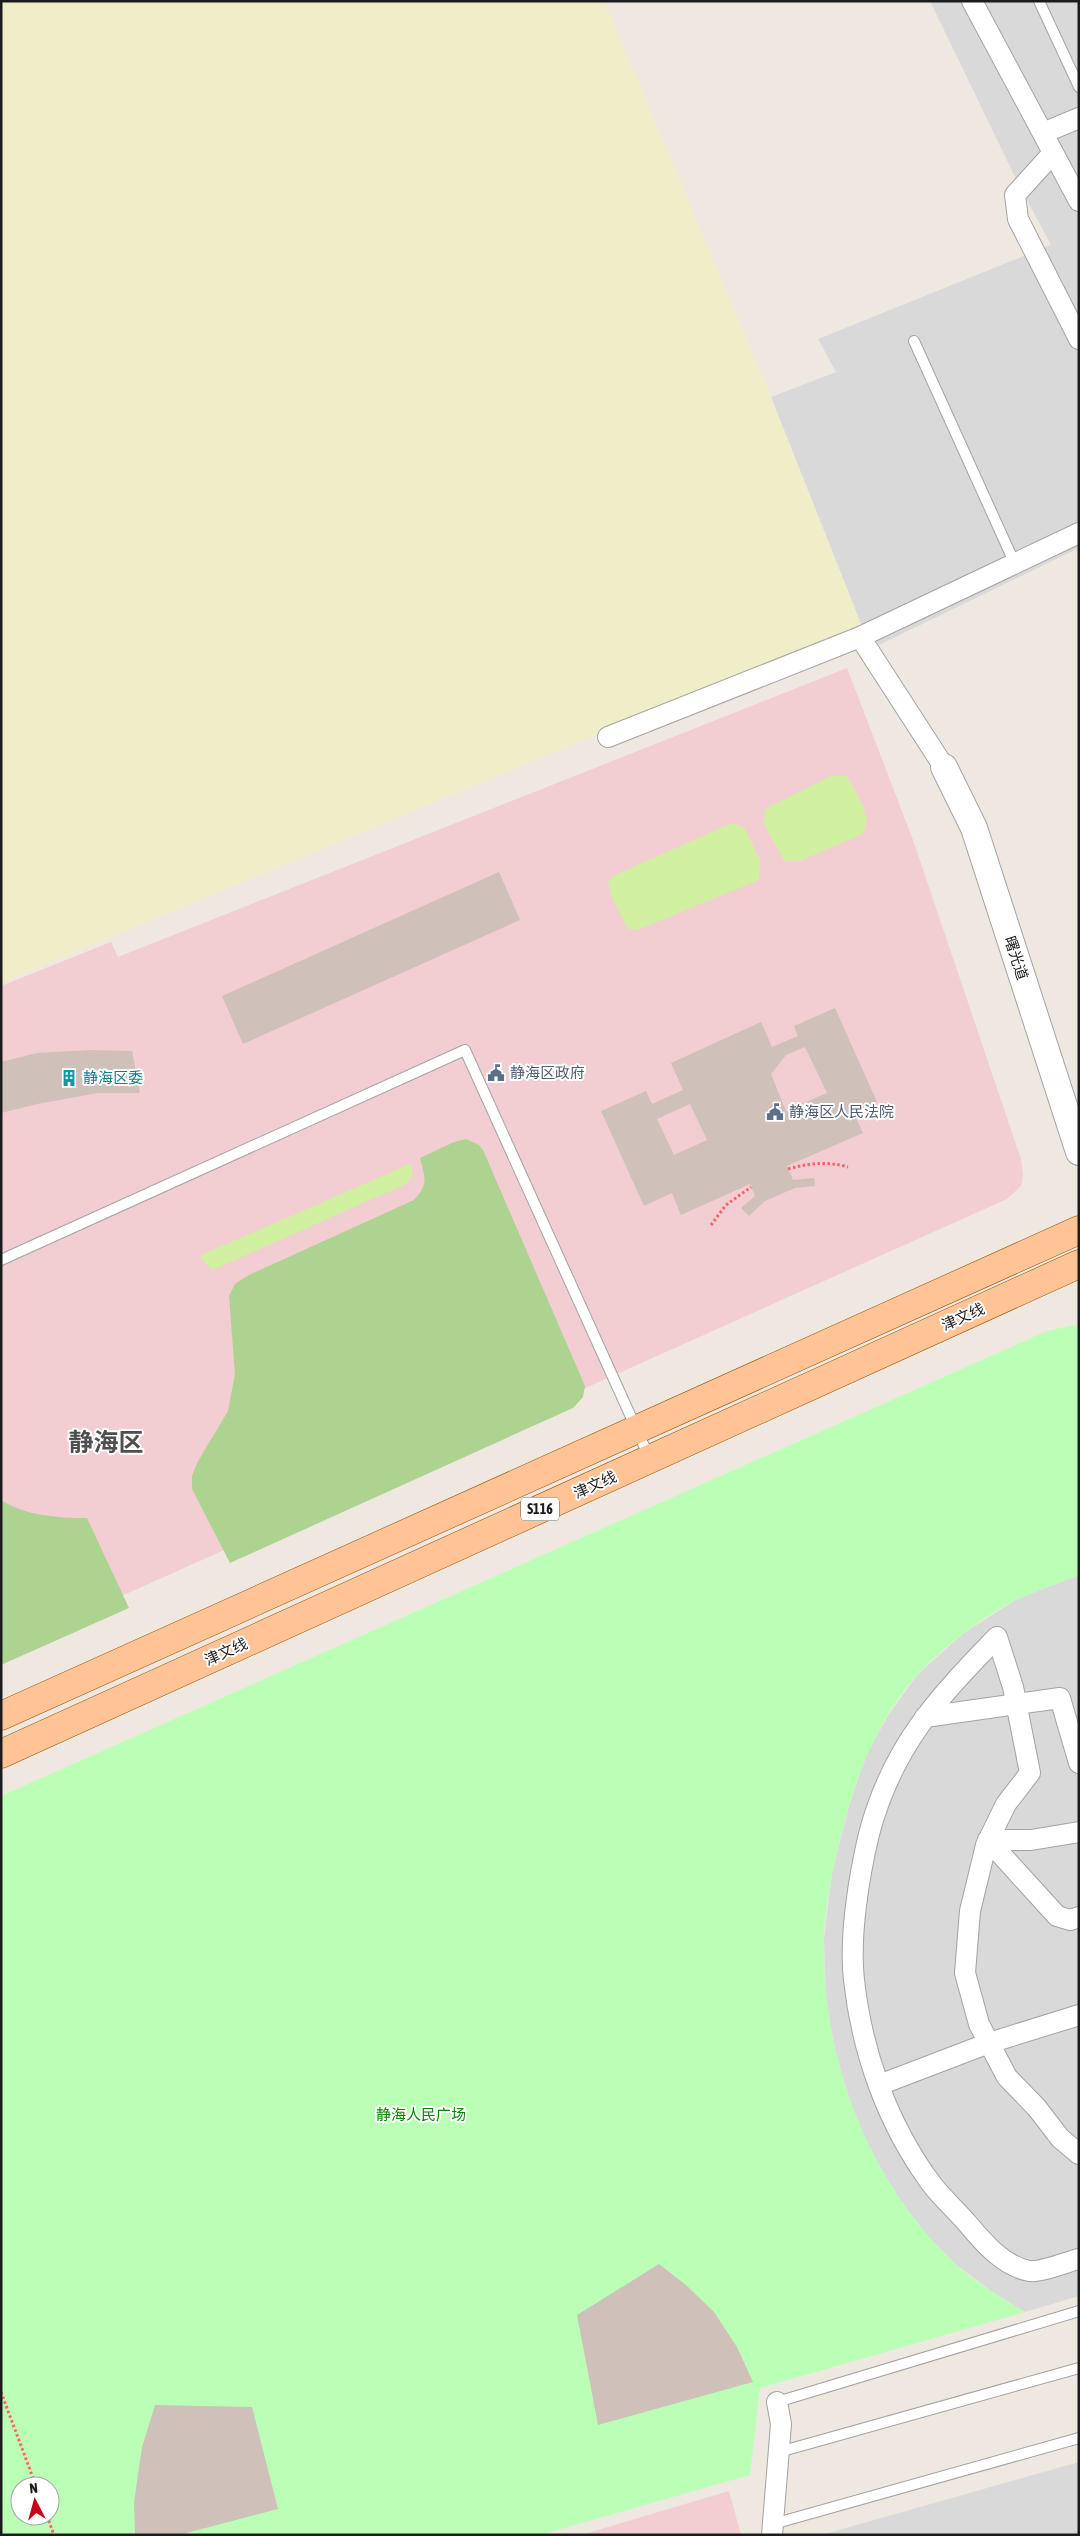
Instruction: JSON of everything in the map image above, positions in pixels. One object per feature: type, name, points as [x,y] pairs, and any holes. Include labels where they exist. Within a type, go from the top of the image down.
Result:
[{"type":"main road","name":"S116","points":[[1,1716],[636,1428],[1079,1230]]},
{"type":"main road","name":"津文线","points":[[1,1754],[1079,1264]]},
{"type":"street","points":[[972,1],[1079,201]]},
{"type":"street","points":[[1043,133],[1079,118]]},
{"type":"street","points":[[1054,153],[1016,195],[1018,219],[1079,339]]},
{"type":"street","points":[[608,737],[860,636],[1079,533]]},
{"type":"street","points":[[860,636],[944,767]]},
{"type":"street","name":"曙光道","points":[[944,767],[974,828],[1079,1152]]},
{"type":"street","points":[[1079,2154],[1060,2138],[1037,2108],[1007,2077],[979,2024],[965,1973],[970,1911],[988,1840],[1006,1804],[1030,1773],[1016,1704],[997,1637],[949,1686],[925,1717],[896,1763],[883,1793],[869,1834],[860,1879],[853,1946],[854,1978],[867,2057],[892,2119],[929,2181],[980,2238],[1005,2261],[1030,2271],[1079,2259]]},
{"type":"street","points":[[925,1717],[1060,1698],[1079,1763]]},
{"type":"street","points":[[988,1840],[1031,1840],[1079,1832]]},
{"type":"street","points":[[988,1840],[1057,1916],[1070,1920],[1079,1917]]},
{"type":"street","points":[[879,2085],[990,2043],[1079,2015]]},
{"type":"street","points":[[773,2530],[780,2424],[777,2402]]},
{"type":"lane","points":[[1039,1],[1079,87]]},
{"type":"lane","points":[[914,341],[1015,564]]},
{"type":"lane","points":[[1,1260],[465,1050],[650,1460]]},
{"type":"lane","points":[[777,2402],[1079,2310]]},
{"type":"lane","points":[[779,2452],[1079,2368]]},
{"type":"lane","points":[[773,2530],[1079,2438]]},
{"type":"path","points":[[788,1169],[810,1163],[830,1163],[848,1167]]},
{"type":"path","points":[[712,1225],[726,1205],[751,1186]]},
{"type":"path","points":[[1,2392],[32,2476]]},
{"type":"shaded area","points":[[1,1],[604,1],[763,378],[861,624],[1,983]]},
{"type":"shaded area","points":[[930,1],[1079,1],[1079,548],[879,645],[861,624],[771,397],[836,372],[818,339],[1051,245],[1015,177]]},
{"type":"shaded area","name":"静海区政府","points":[[847,668],[913,840],[1021,1159],[1023,1175],[1021,1186],[1007,1199],[1,1650],[1,986],[111,942],[118,957]]},
{"type":"shaded area","points":[[1079,1575],[1079,2296],[1025,2312],[991,2291],[954,2263],[923,2231],[899,2199],[872,2153],[855,2115],[837,2061],[826,2008],[824,1939],[832,1872],[849,1806],[866,1755],[889,1714],[918,1674],[964,1633],[1017,1599]]},
{"type":"shaded area","points":[[1079,2462],[1079,2535],[821,2535]]},
{"type":"shaded area","points":[[729,2491],[741,2535],[581,2535]]},
{"type":"green space","points":[[847,776],[865,812],[866,820],[862,834],[800,861],[784,861],[763,822],[766,808],[829,777]]},
{"type":"green space","points":[[732,823],[744,827],[760,860],[759,880],[637,930],[628,929],[611,896],[608,882],[615,875]]},
{"type":"green space","points":[[466,1139],[479,1145],[483,1150],[585,1386],[583,1397],[573,1408],[230,1563],[192,1489],[192,1476],[197,1463],[228,1411],[235,1374],[229,1296],[235,1284],[249,1275],[414,1200],[424,1185],[420,1158],[454,1142]]},
{"type":"green space","points":[[412,1163],[412,1177],[406,1184],[212,1270],[199,1256]]},
{"type":"green space","name":"静海人民广场","points":[[1074,1325],[1079,1328],[1079,1575],[1018,1599],[993,1613],[939,1653],[904,1691],[880,1729],[861,1770],[841,1835],[832,1874],[824,1940],[825,1984],[831,2028],[841,2072],[856,2114],[874,2155],[896,2193],[923,2229],[953,2262],[978,2283],[1025,2312],[760,2388],[750,2475],[540,2535],[1,2535],[1,1796],[1047,1331]]},
{"type":"green space","points":[[1,1500],[31,1513],[54,1517],[87,1518],[129,1608],[1,1665]]},
{"type":"building","points":[[499,872],[520,920],[243,1044],[222,996]]},
{"type":"building","name":"静海区人民法院","points":[[835,1008],[877,1102],[854,1113],[863,1133],[787,1166],[793,1180],[814,1178],[815,1186],[795,1188],[765,1201],[749,1216],[741,1208],[755,1196],[750,1184],[681,1215],[672,1193],[644,1206],[601,1111],[646,1091],[652,1104],[683,1090],[671,1063],[761,1022],[772,1047],[798,1036],[794,1026]],"holes":[[[805,1047],[827,1093],[786,1111],[771,1074],[786,1055]],[[690,1104],[707,1140],[674,1155],[657,1119]]]},
{"type":"building","name":"静海区委","points":[[90,1050],[132,1051],[140,1093],[98,1093],[37,1104],[1,1113],[1,1062],[37,1053]]},
{"type":"building","points":[[659,2264],[686,2285],[714,2312],[737,2347],[753,2382],[598,2425],[577,2315]]},
{"type":"building","points":[[155,2405],[252,2407],[278,2509],[179,2535],[135,2535],[134,2502],[142,2447]]},
{"type":"place","name":"静海区政府","points":[[496,1073]]},
{"type":"place","name":"静海区委","points":[[69,1078]]},
{"type":"place","name":"静海区人民法院","points":[[775,1112]]},
{"type":"district","name":"静海区","points":[[106,1442]]}]
